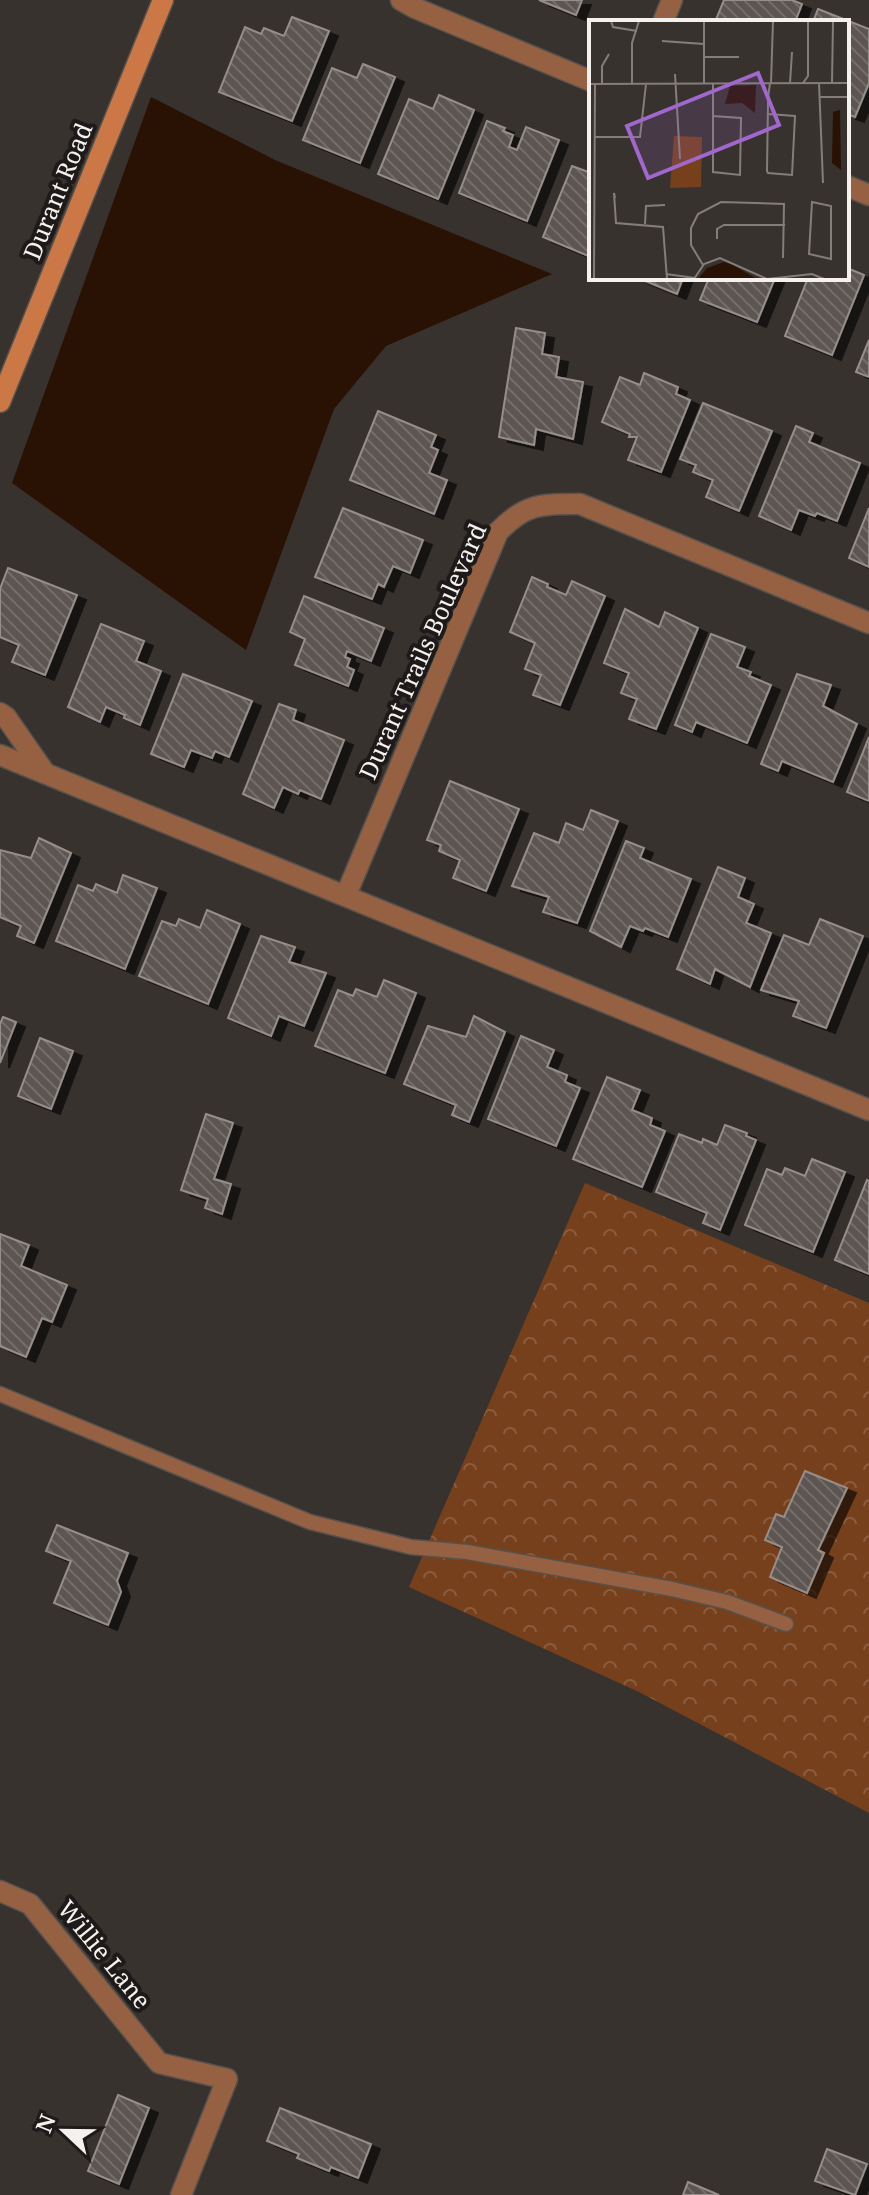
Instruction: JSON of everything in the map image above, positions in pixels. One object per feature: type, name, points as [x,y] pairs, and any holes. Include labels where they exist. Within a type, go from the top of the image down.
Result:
[{"type":"street","name":"Durant Road","points":[[0,402],[163,0]]},
{"type":"street","points":[[401,0],[427,14],[589,80]]},
{"type":"street","points":[[664,20],[672,0]]},
{"type":"street","points":[[849,187],[869,195]]},
{"type":"street","name":"Durant Trails Boulevard","points":[[346,895],[498,532],[515,514],[544,504],[580,504],[869,623]]},
{"type":"street","points":[[0,713],[45,773]]},
{"type":"street","points":[[0,755],[869,1110]]},
{"type":"street","name":"Willie Lane","points":[[0,1891],[30,1904],[159,2063],[227,2079],[181,2195]]},
{"type":"lane","points":[[0,1394],[310,1522],[411,1547],[467,1552],[672,1589],[727,1602],[786,1624]]},
{"type":"green space","points":[[585,1183],[869,1303],[869,1813],[639,1692],[409,1587]]},
{"type":"shaded area","points":[[151,97],[275,160],[552,274],[386,346],[334,409],[246,650],[12,483]]},
{"type":"building","points":[[539,0],[582,0],[576,15]]},
{"type":"building","points":[[724,0],[792,0],[802,4],[796,20],[716,20]]},
{"type":"building","points":[[818,9],[846,20],[814,20]]},
{"type":"building","points":[[292,17],[329,31],[292,121],[219,92],[245,27],[261,34],[264,28],[284,36]]},
{"type":"building","points":[[849,21],[869,29],[869,83],[855,117],[849,115]]},
{"type":"building","points":[[363,64],[395,77],[360,163],[303,140],[332,68],[357,78]]},
{"type":"building","points":[[439,95],[474,110],[438,199],[378,174],[409,99],[433,109]]},
{"type":"building","points":[[487,121],[513,135],[509,147],[517,150],[526,127],[559,140],[527,221],[459,193]]},
{"type":"building","points":[[572,166],[589,172],[589,256],[543,237]]},
{"type":"building","points":[[849,269],[864,275],[832,355],[785,336],[807,280],[849,280]]},
{"type":"building","points":[[643,280],[682,280],[677,294]]},
{"type":"building","points":[[708,280],[774,280],[757,322],[700,300]]},
{"type":"building","points":[[516,328],[545,333],[542,354],[559,357],[556,377],[583,382],[573,439],[536,429],[534,445],[499,437]]},
{"type":"building","points":[[869,340],[869,377],[856,372]]},
{"type":"building","points":[[644,373],[678,387],[676,394],[690,400],[661,472],[628,460],[637,437],[629,437],[630,434],[602,422],[620,377],[640,385]]},
{"type":"building","points":[[703,403],[772,431],[739,511],[706,497],[713,480],[693,472],[696,465],[680,459]]},
{"type":"building","points":[[378,411],[436,435],[431,447],[438,450],[429,473],[447,480],[434,514],[350,480]]},
{"type":"building","points":[[796,426],[813,433],[809,442],[860,463],[837,521],[799,510],[791,530],[759,516]]},
{"type":"building","points":[[343,508],[423,540],[410,573],[393,566],[384,587],[378,584],[372,599],[315,577]]},
{"type":"building","points":[[869,508],[869,567],[849,558]]},
{"type":"building","points":[[8,568],[77,595],[45,675],[12,662],[19,645],[0,637],[0,589]]},
{"type":"building","points":[[532,577],[566,595],[572,581],[605,596],[560,705],[533,695],[541,675],[525,669],[535,643],[510,632]]},
{"type":"building","points":[[304,596],[384,628],[371,661],[347,651],[345,657],[350,659],[347,667],[354,670],[348,686],[295,665],[305,639],[290,632]]},
{"type":"building","points":[[625,609],[659,627],[665,612],[698,628],[656,729],[629,719],[637,699],[621,693],[629,673],[604,663]]},
{"type":"building","points":[[101,624],[144,641],[136,661],[161,671],[140,725],[106,707],[100,722],[68,707]]},
{"type":"building","points":[[711,634],[745,647],[737,667],[771,685],[747,743],[696,722],[692,732],[675,725]]},
{"type":"building","points":[[183,674],[252,701],[229,757],[215,751],[212,758],[191,750],[184,767],[151,754]]},
{"type":"building","points":[[797,674],[831,685],[823,706],[857,724],[833,782],[782,761],[778,771],[761,764]]},
{"type":"building","points":[[279,704],[296,710],[293,720],[344,740],[321,799],[283,787],[274,808],[243,794]]},
{"type":"building","points":[[869,737],[869,801],[847,792]]},
{"type":"building","points":[[450,781],[519,809],[486,891],[453,878],[460,860],[439,851],[441,845],[427,840]]},
{"type":"building","points":[[591,810],[618,821],[577,923],[543,912],[549,897],[512,886],[534,833],[559,843],[566,823],[583,830]]},
{"type":"building","points":[[39,838],[71,853],[34,943],[17,936],[21,926],[0,917],[0,850],[31,858]]},
{"type":"building","points":[[626,841],[644,848],[640,858],[691,879],[668,937],[630,926],[621,947],[590,931]]},
{"type":"building","points":[[718,867],[745,878],[738,897],[754,904],[746,923],[771,933],[750,987],[715,969],[710,984],[677,969]]},
{"type":"building","points":[[123,875],[157,888],[125,969],[56,941],[78,885],[93,891],[96,884],[117,893]]},
{"type":"building","points":[[207,910],[240,924],[208,1004],[139,976],[162,921],[176,926],[179,919],[200,928]]},
{"type":"building","points":[[820,919],[863,936],[826,1028],[793,1016],[799,1001],[761,990],[784,935],[809,945]]},
{"type":"building","points":[[261,936],[295,947],[289,962],[326,973],[304,1026],[279,1016],[271,1036],[228,1018]]},
{"type":"building","points":[[384,980],[416,993],[385,1073],[315,1046],[338,990],[353,996],[356,989],[377,997]]},
{"type":"building","points":[[474,1016],[505,1032],[469,1122],[452,1115],[456,1105],[404,1084],[428,1026],[466,1037]]},
{"type":"building","points":[[3,1017],[16,1022],[0,1063],[0,1024]]},
{"type":"building","points":[[521,1036],[554,1050],[547,1067],[567,1075],[565,1082],[580,1088],[556,1146],[488,1119]]},
{"type":"building","points":[[40,1038],[73,1051],[51,1109],[18,1096]]},
{"type":"building","points":[[607,1077],[640,1090],[632,1110],[652,1118],[650,1125],[665,1131],[642,1187],[573,1159]]},
{"type":"building","points":[[206,1114],[233,1123],[214,1179],[231,1184],[222,1214],[205,1208],[208,1199],[181,1190]]},
{"type":"building","points":[[725,1125],[756,1140],[720,1230],[703,1223],[707,1213],[656,1192],[679,1134],[717,1145]]},
{"type":"building","points":[[812,1159],[845,1172],[813,1252],[745,1225],[767,1169],[782,1175],[785,1168],[805,1176]]},
{"type":"building","points":[[869,1181],[869,1274],[835,1260]]},
{"type":"building","points":[[0,1234],[29,1245],[21,1266],[67,1285],[52,1322],[42,1318],[26,1357],[0,1346]]},
{"type":"building","points":[[805,1471],[847,1488],[818,1550],[824,1553],[807,1593],[770,1577],[782,1547],[765,1540],[776,1514],[784,1517]]},
{"type":"building","points":[[57,1525],[128,1553],[117,1581],[121,1592],[108,1625],[54,1603],[71,1561],[46,1551]]},
{"type":"building","points":[[118,2095],[149,2108],[119,2184],[88,2171]]},
{"type":"building","points":[[280,2108],[371,2144],[358,2178],[297,2158],[299,2154],[267,2141]]},
{"type":"building","points":[[827,2149],[867,2164],[855,2195],[815,2181]]},
{"type":"building","points":[[688,2182],[719,2195],[683,2195]]}]
